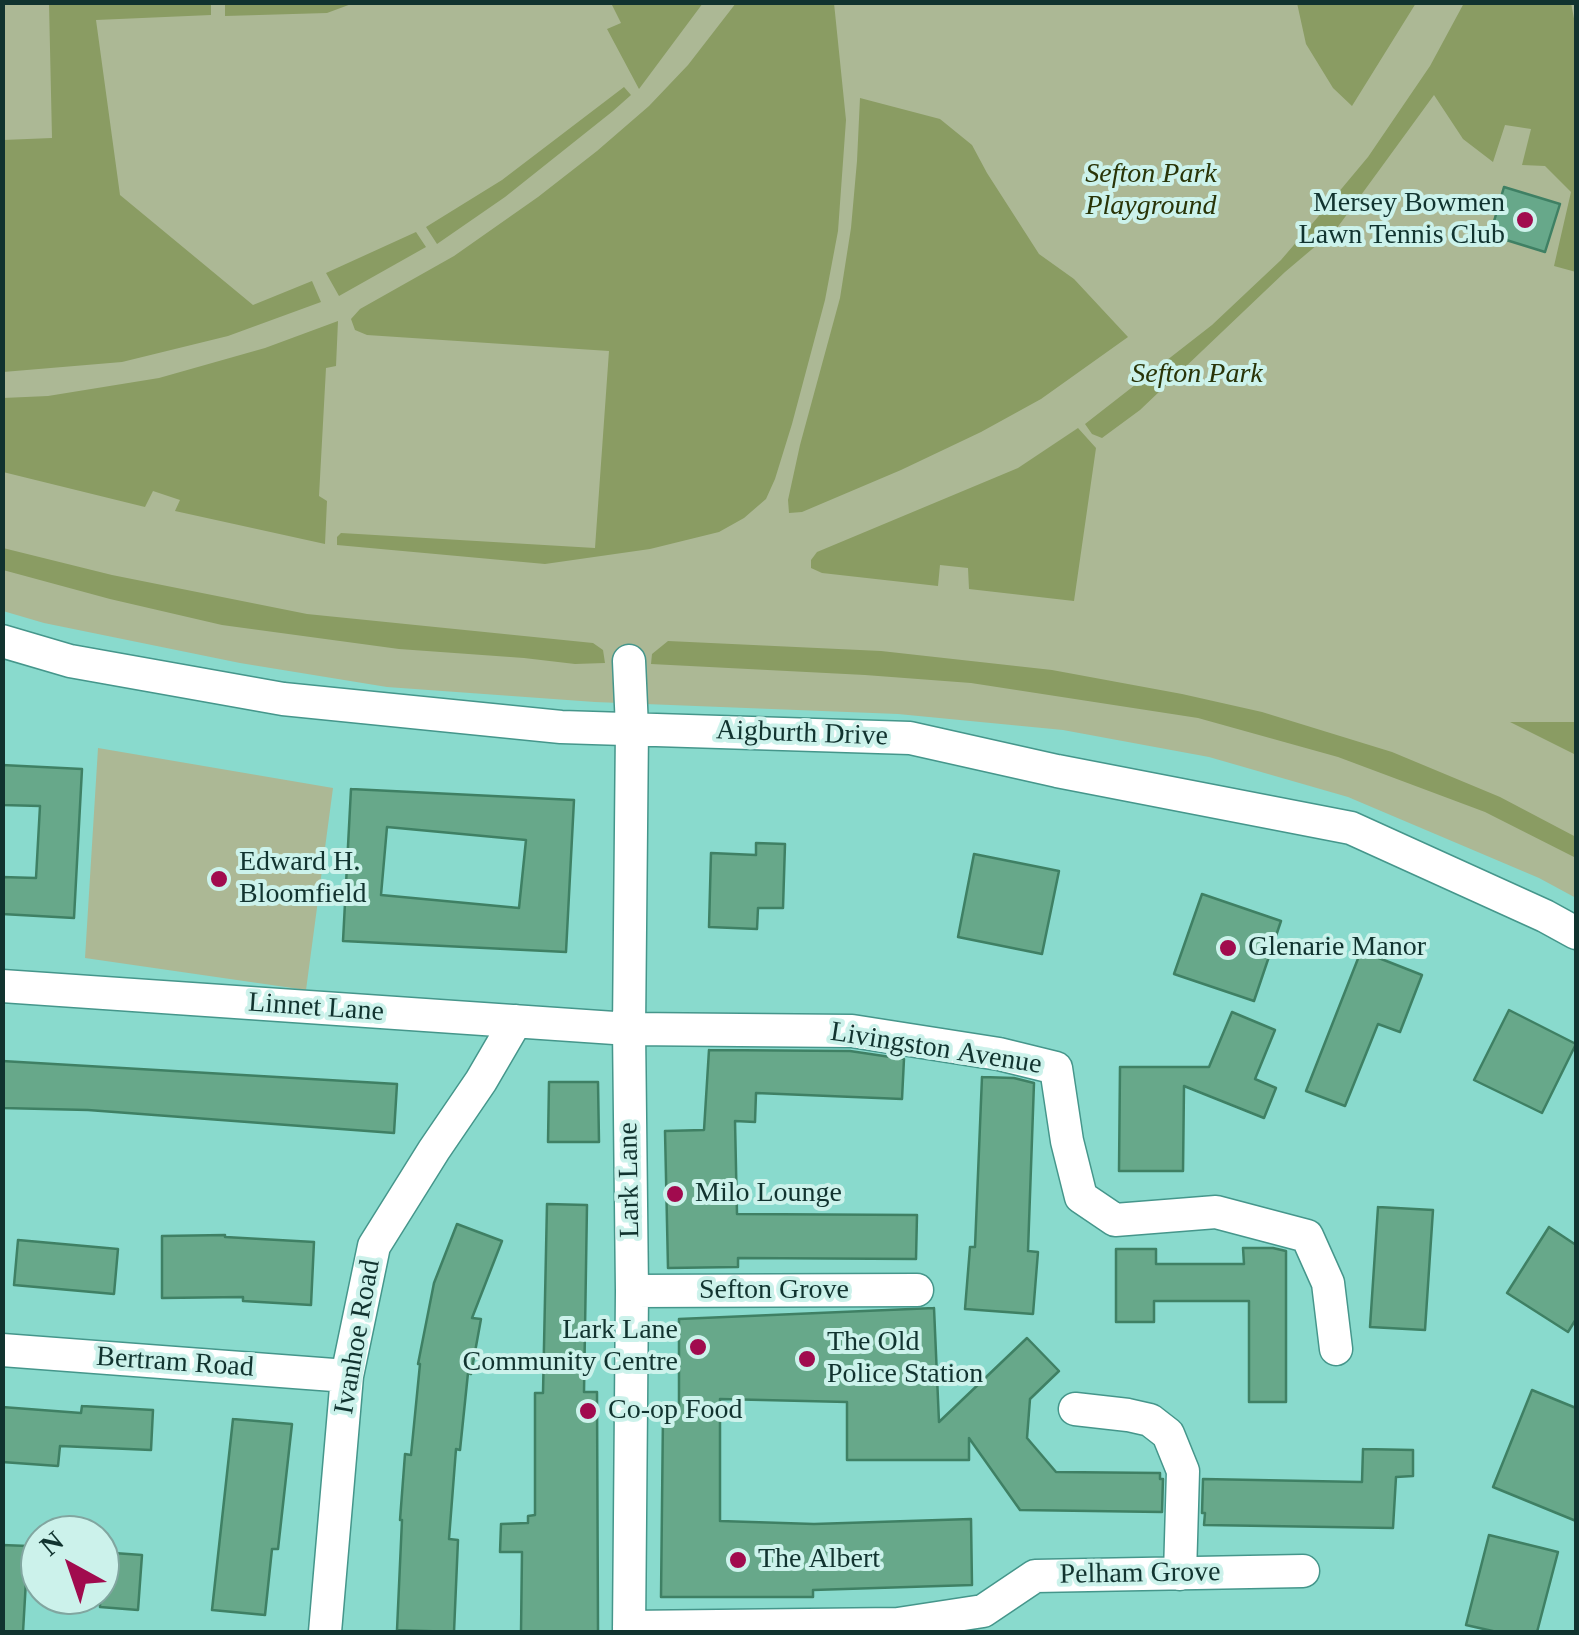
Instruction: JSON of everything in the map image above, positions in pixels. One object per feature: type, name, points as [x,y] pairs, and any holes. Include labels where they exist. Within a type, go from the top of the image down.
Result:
[{"type":"street","name":"Aigburth Drive","points":[[2,641],[70,661],[260,696],[561,728],[910,738],[1351,828],[1546,916],[1576,934]]},
{"type":"street","name":"Lark Lane","points":[[629,661],[629,1630]]},
{"type":"street","name":"Linnet Lane","points":[[2,986],[629,1029]]},
{"type":"street","name":"Ivanhoe Road","points":[[325,1632],[347,1376],[374,1246],[516,1022]]},
{"type":"street","name":"Livingston Avenue","points":[[629,1029],[852,1031],[1000,1054],[1056,1068],[1067,1141],[1081,1197],[1115,1220],[1216,1212],[1307,1236],[1328,1282],[1336,1349]]},
{"type":"street","name":"Sefton Grove","points":[[632,1291],[917,1290]]},
{"type":"street","name":"Bertram Road","points":[[2,1350],[347,1376]]},
{"type":"street","points":[[1074,1409],[1150,1420],[1168,1434],[1183,1471],[1180,1574]]},
{"type":"street","name":"Pelham Grove","points":[[629,1630],[898,1624],[983,1611],[1035,1576],[1303,1572]]},
{"type":"green space","points":[[225,2],[354,3],[327,13],[225,16]]},
{"type":"green space","points":[[1297,2],[1416,3],[1352,106],[1333,88],[1306,44]]},
{"type":"green space","name":"Sefton Park","points":[[2,3],[1576,3],[1576,898],[1539,878],[1348,797],[1209,757],[1063,730],[898,714],[595,702],[387,687],[240,663],[3,611]]},
{"type":"green space","points":[[49,3],[211,3],[211,15],[96,20],[120,195],[253,305],[312,281],[321,302],[228,336],[122,362],[3,372],[3,140],[52,138]]},
{"type":"green space","points":[[611,3],[703,3],[639,89],[607,29],[621,23]]},
{"type":"green space","points":[[736,3],[834,3],[846,120],[838,231],[825,300],[792,424],[766,499],[719,532],[650,549],[545,564],[337,545],[341,533],[595,548],[609,351],[367,335],[355,330],[351,319],[360,309],[454,256],[597,151],[649,106],[688,65]]},
{"type":"green space","points":[[1464,3],[1571,3],[1576,29],[1576,272],[1554,266],[1571,192],[1545,166],[1522,165],[1531,129],[1505,125],[1493,162],[1463,139],[1434,95],[1337,228],[1140,410],[1102,438],[1092,434],[1085,424],[1212,325],[1281,260],[1368,157],[1430,66]]},
{"type":"green space","points":[[624,87],[631,95],[613,111],[505,197],[437,244],[426,227],[502,180]]},
{"type":"green space","points":[[860,98],[940,119],[972,145],[1039,254],[1074,279],[1128,337],[1041,399],[981,432],[802,512],[789,513],[788,500],[800,445],[840,298],[851,228]]},
{"type":"green space","points":[[416,232],[426,247],[339,296],[326,273]]},
{"type":"green space","points":[[338,321],[336,366],[326,368],[319,496],[327,501],[325,544],[175,511],[180,500],[153,491],[145,507],[3,472],[3,398],[48,396],[159,378],[265,348]]},
{"type":"green space","points":[[1078,428],[1096,448],[1074,601],[969,589],[968,568],[940,565],[938,586],[822,573],[811,568],[817,552],[1018,468]]},
{"type":"green space","points":[[3,548],[112,575],[307,614],[593,643],[603,650],[605,663],[575,664],[399,649],[222,625],[3,570]]},
{"type":"green space","points":[[668,641],[881,651],[1052,670],[1262,712],[1392,752],[1500,797],[1576,837],[1576,858],[1485,812],[1338,757],[1198,718],[971,683],[651,664],[652,654]]},
{"type":"green space","points":[[1510,722],[1576,722],[1576,755]]},
{"type":"green space","points":[[98,748],[333,788],[306,990],[85,958]]},
{"type":"building","name":"Mersey Bowmen Lawn Tennis Club","points":[[1504,187],[1560,204],[1545,252],[1490,235]]},
{"type":"building","points":[[2,765],[82,769],[74,918],[2,914],[2,877],[36,878],[40,806],[2,805]]},
{"type":"building","points":[[351,789],[574,800],[566,952],[343,941]],"holes":[[[387,827],[526,840],[519,908],[381,895]]]},
{"type":"building","points":[[756,843],[785,844],[783,908],[758,908],[757,929],[709,927],[711,853],[756,855]]},
{"type":"building","points":[[974,854],[1059,871],[1042,954],[958,937]]},
{"type":"building","name":"Glenarie Manor","points":[[1202,894],[1281,921],[1254,1001],[1174,974]]},
{"type":"building","points":[[1361,951],[1422,975],[1400,1032],[1378,1024],[1345,1106],[1306,1091]]},
{"type":"building","points":[[1509,1010],[1576,1044],[1542,1113],[1474,1080]]},
{"type":"building","points":[[1232,1012],[1275,1030],[1255,1079],[1276,1088],[1264,1118],[1184,1086],[1183,1171],[1119,1171],[1120,1067],[1209,1067]]},
{"type":"building","points":[[709,1050],[850,1051],[904,1059],[902,1099],[756,1093],[755,1122],[735,1121],[737,1214],[917,1215],[916,1259],[738,1258],[738,1267],[668,1268],[665,1131],[704,1130]]},
{"type":"building","points":[[2,1061],[397,1084],[394,1133],[88,1110],[2,1108]]},
{"type":"building","points":[[982,1077],[1034,1083],[1028,1251],[1038,1252],[1033,1314],[965,1309],[970,1247],[975,1247]]},
{"type":"building","points":[[549,1082],[598,1082],[599,1142],[548,1142]]},
{"type":"building","points":[[547,1204],[587,1205],[584,1392],[597,1392],[598,1632],[521,1632],[522,1552],[500,1552],[501,1524],[528,1523],[528,1516],[535,1515],[535,1393],[543,1393]]},
{"type":"building","points":[[1378,1207],[1433,1210],[1425,1330],[1370,1327]]},
{"type":"building","points":[[457,1224],[502,1241],[472,1318],[481,1319],[471,1374],[468,1373],[460,1450],[456,1449],[449,1539],[458,1540],[454,1632],[397,1630],[405,1454],[411,1455],[418,1364],[434,1283]]},
{"type":"building","points":[[1549,1227],[1576,1245],[1576,1319],[1568,1332],[1507,1293]]},
{"type":"building","points":[[225,1235],[314,1242],[311,1305],[243,1301],[243,1297],[162,1298],[162,1236]]},
{"type":"building","points":[[18,1240],[118,1249],[114,1294],[14,1285]]},
{"type":"building","points":[[1243,1248],[1286,1251],[1286,1402],[1249,1402],[1249,1301],[1154,1301],[1154,1322],[1116,1322],[1116,1249],[1156,1249],[1156,1264],[1244,1264]]},
{"type":"building","points":[[934,1308],[939,1422],[1027,1338],[1059,1371],[1030,1399],[1027,1438],[1056,1472],[1160,1473],[1162,1512],[1020,1510],[969,1438],[969,1460],[847,1460],[847,1402],[720,1399],[720,1521],[814,1524],[971,1519],[972,1585],[813,1590],[813,1597],[661,1597],[663,1414],[679,1414],[679,1319]]},
{"type":"building","points":[[1532,1390],[1576,1408],[1576,1521],[1493,1487]]},
{"type":"building","points":[[82,1406],[153,1410],[151,1450],[60,1446],[58,1466],[2,1462],[2,1407],[81,1413]]},
{"type":"building","points":[[233,1419],[292,1424],[278,1549],[272,1549],[265,1615],[212,1610]]},
{"type":"building","points":[[1363,1449],[1413,1450],[1413,1476],[1396,1477],[1393,1528],[1204,1525],[1203,1479],[1362,1482]]},
{"type":"building","points":[[1489,1535],[1558,1552],[1537,1632],[1497,1632],[1466,1625]]},
{"type":"building","points":[[2,1545],[20,1546],[23,1632],[2,1632]]},
{"type":"building","points":[[120,1553],[142,1555],[138,1610],[120,1609]]},
{"type":"place","name":"Mersey Bowmen Lawn Tennis Club","points":[[1525,220]]},
{"type":"place","name":"Edward H. Bloomfield","points":[[219,879]]},
{"type":"place","name":"Glenarie Manor","points":[[1228,948]]},
{"type":"place","name":"Milo Lounge","points":[[675,1194]]},
{"type":"place","name":"Lark Lane Community Centre","points":[[698,1347]]},
{"type":"place","name":"The Old Police Station","points":[[807,1359]]},
{"type":"place","name":"Co-op Food","points":[[588,1411]]},
{"type":"place","name":"The Albert","points":[[738,1560]]},
{"type":"park label","name":"Sefton Park Playground","points":[[1151,191]]}]
